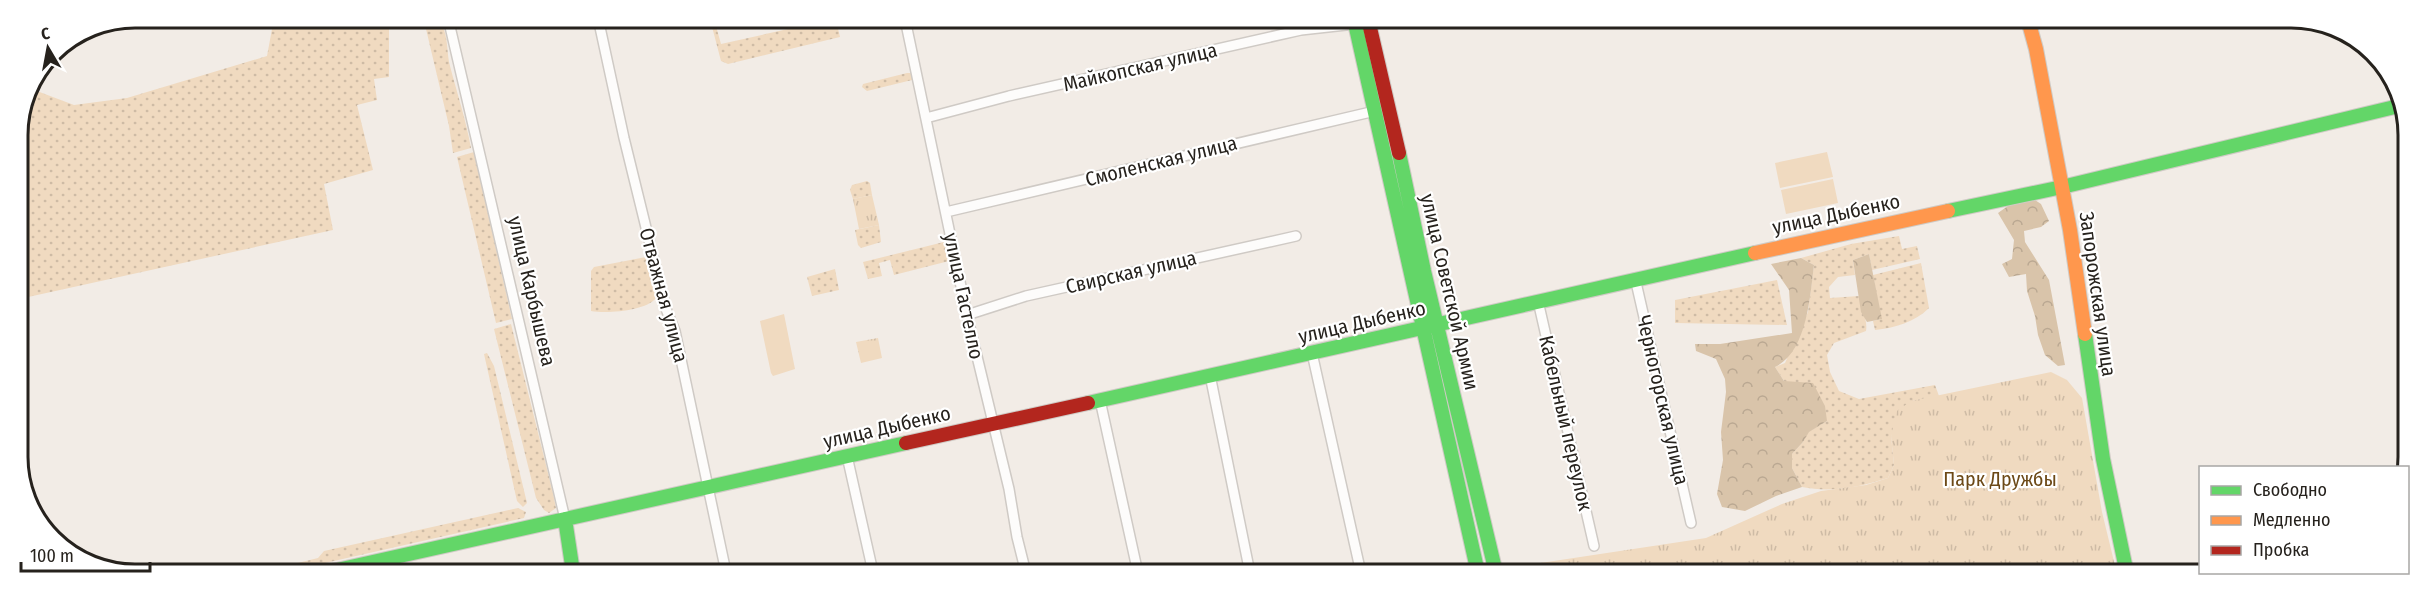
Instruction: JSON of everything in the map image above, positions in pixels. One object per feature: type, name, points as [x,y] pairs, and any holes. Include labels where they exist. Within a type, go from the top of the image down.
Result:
[{"type":"main road","name":"улица Советской Армии","points":[[1360,28],[1375,111],[1494,563]]},
{"type":"main road","name":"улица Советской Армии","points":[[1361,28],[1430,326],[1476,563]]},
{"type":"main road","name":"Запорожская улица","points":[[2030,28],[2061,186],[2103,459],[2125,563]]},
{"type":"main road","name":"улица Дыбенко","points":[[392,564],[566,519],[1312,353],[1635,278],[2061,186],[2394,107]]},
{"type":"main road","name":"улица Карбышева","points":[[566,519],[571,564]]},
{"type":"street","name":"Майкопская улица","points":[[926,118],[1009,96],[1311,28]]},
{"type":"street","name":"улица Карбышева","points":[[452,29],[566,519]]},
{"type":"street","name":"Отважная улица","points":[[600,29],[624,138],[666,309],[675,331],[724,564]]},
{"type":"street","name":"улица Гастелло","points":[[907,29],[967,315],[1012,502],[1024,564]]},
{"type":"street","name":"Смоленская улица","points":[[946,212],[1375,111]]},
{"type":"street","name":"Свирская улица","points":[[967,315],[1026,296],[1296,236]]},
{"type":"street","name":"Черногорская улица","points":[[1635,278],[1691,523]]},
{"type":"street","name":"Кабельный переулок","points":[[1538,301],[1594,546]]},
{"type":"street","points":[[1312,353],[1359,563]]},
{"type":"street","points":[[1210,375],[1248,563]]},
{"type":"street","points":[[1100,400],[1136,564]]},
{"type":"street","points":[[848,456],[871,564]]},
{"type":"green space","points":[[272,29],[389,29],[389,77],[374,79],[377,100],[357,105],[373,170],[324,184],[333,230],[28,297],[29,122],[39,92],[74,105],[127,98],[267,56]]},
{"type":"green space","points":[[426,29],[444,30],[450,66],[471,148],[453,153],[449,126]]},
{"type":"green space","points":[[713,29],[717,29],[721,44],[790,29],[838,29],[840,37],[728,64],[721,61]]},
{"type":"green space","points":[[912,73],[912,80],[867,91],[862,87],[863,84]]},
{"type":"green space","points":[[474,152],[512,319],[496,323],[457,157]]},
{"type":"green space","points":[[1827,152],[1833,177],[1780,188],[1775,163]]},
{"type":"green space","points":[[1833,179],[1838,203],[1786,214],[1781,190]]},
{"type":"green space","points":[[867,181],[870,183],[872,195],[853,199],[850,190],[852,185]]},
{"type":"green space","points":[[872,195],[879,225],[859,229],[853,199]]},
{"type":"green space","points":[[2032,198],[2041,204],[2049,221],[2041,227],[2024,231],[2025,242],[2049,280],[2065,365],[2058,366],[2045,355],[2027,291],[2026,274],[2009,277],[2002,264],[2012,259],[2014,240],[1998,213],[2012,203]]},
{"type":"green space","points":[[879,225],[881,242],[861,248],[858,245],[855,230]]},
{"type":"green space","points":[[1899,236],[1902,249],[1917,246],[1920,259],[1872,270],[1869,254],[1853,260],[1855,275],[1838,277],[1829,287],[1830,298],[1859,296],[1866,327],[1866,331],[1834,343],[1827,355],[1830,372],[1839,391],[1859,399],[1935,385],[1939,396],[1912,401],[1891,436],[1894,465],[1888,478],[1845,488],[1802,487],[1792,468],[1792,454],[1803,442],[1808,432],[1827,421],[1784,381],[1775,367],[1785,363],[1808,312],[1814,265],[1801,258],[1851,244]]},
{"type":"green space","points":[[944,242],[949,261],[894,275],[890,260],[879,263],[882,276],[868,279],[863,262]]},
{"type":"green space","points":[[1869,254],[1882,319],[1867,322],[1861,312],[1853,260]]},
{"type":"green space","points":[[646,257],[656,298],[635,309],[616,312],[591,311],[591,271],[594,267]]},
{"type":"green space","points":[[1801,258],[1814,265],[1805,322],[1794,349],[1786,360],[1775,367],[1784,381],[1813,383],[1825,406],[1827,421],[1809,432],[1792,454],[1792,468],[1802,487],[1745,511],[1722,507],[1717,494],[1723,460],[1721,432],[1726,392],[1725,379],[1716,359],[1696,351],[1695,344],[1720,344],[1792,333],[1789,290],[1771,264]]},
{"type":"green space","points":[[1921,263],[1929,308],[1904,324],[1875,330],[1873,321],[1881,319],[1873,275]]},
{"type":"green space","points":[[835,269],[839,290],[812,296],[807,277]]},
{"type":"green space","points":[[1777,280],[1787,325],[1675,323],[1675,300]]},
{"type":"green space","points":[[784,314],[795,369],[773,376],[760,321]]},
{"type":"green space","points":[[511,324],[553,493],[556,508],[549,513],[544,510],[536,498],[494,329]]},
{"type":"green space","points":[[878,338],[882,358],[861,363],[856,342]]},
{"type":"green space","points":[[487,353],[494,366],[527,503],[523,507],[517,501],[484,354]]},
{"type":"green space","name":"Парк Дружбы","points":[[2051,372],[2067,380],[2082,398],[2102,512],[2114,563],[1538,563],[1706,538],[1782,504],[1821,491],[1866,485],[1888,478],[1894,465],[1891,436],[1897,411],[1911,401]]},
{"type":"green space","points":[[518,508],[526,512],[524,518],[321,564],[294,564],[318,558],[324,551]]},
{"type":"traffic: fast","points":[[1356,28],[1476,563]]},
{"type":"traffic: fast","points":[[1948,211],[2062,187],[2394,107]]},
{"type":"traffic: fast","points":[[1399,153],[1424,271],[1494,563]]},
{"type":"traffic: fast","points":[[1088,403],[1755,253]]},
{"type":"traffic: fast","points":[[2085,334],[2103,459],[2125,563]]},
{"type":"traffic: fast","points":[[364,564],[906,443]]},
{"type":"traffic: fast","points":[[565,519],[572,564]]},
{"type":"traffic: slow","points":[[2030,28],[2070,230],[2085,334]]},
{"type":"traffic: slow","points":[[1755,253],[1948,211]]},
{"type":"traffic: jam","points":[[1370,28],[1399,153]]},
{"type":"traffic: jam","points":[[906,443],[1088,403]]}]
